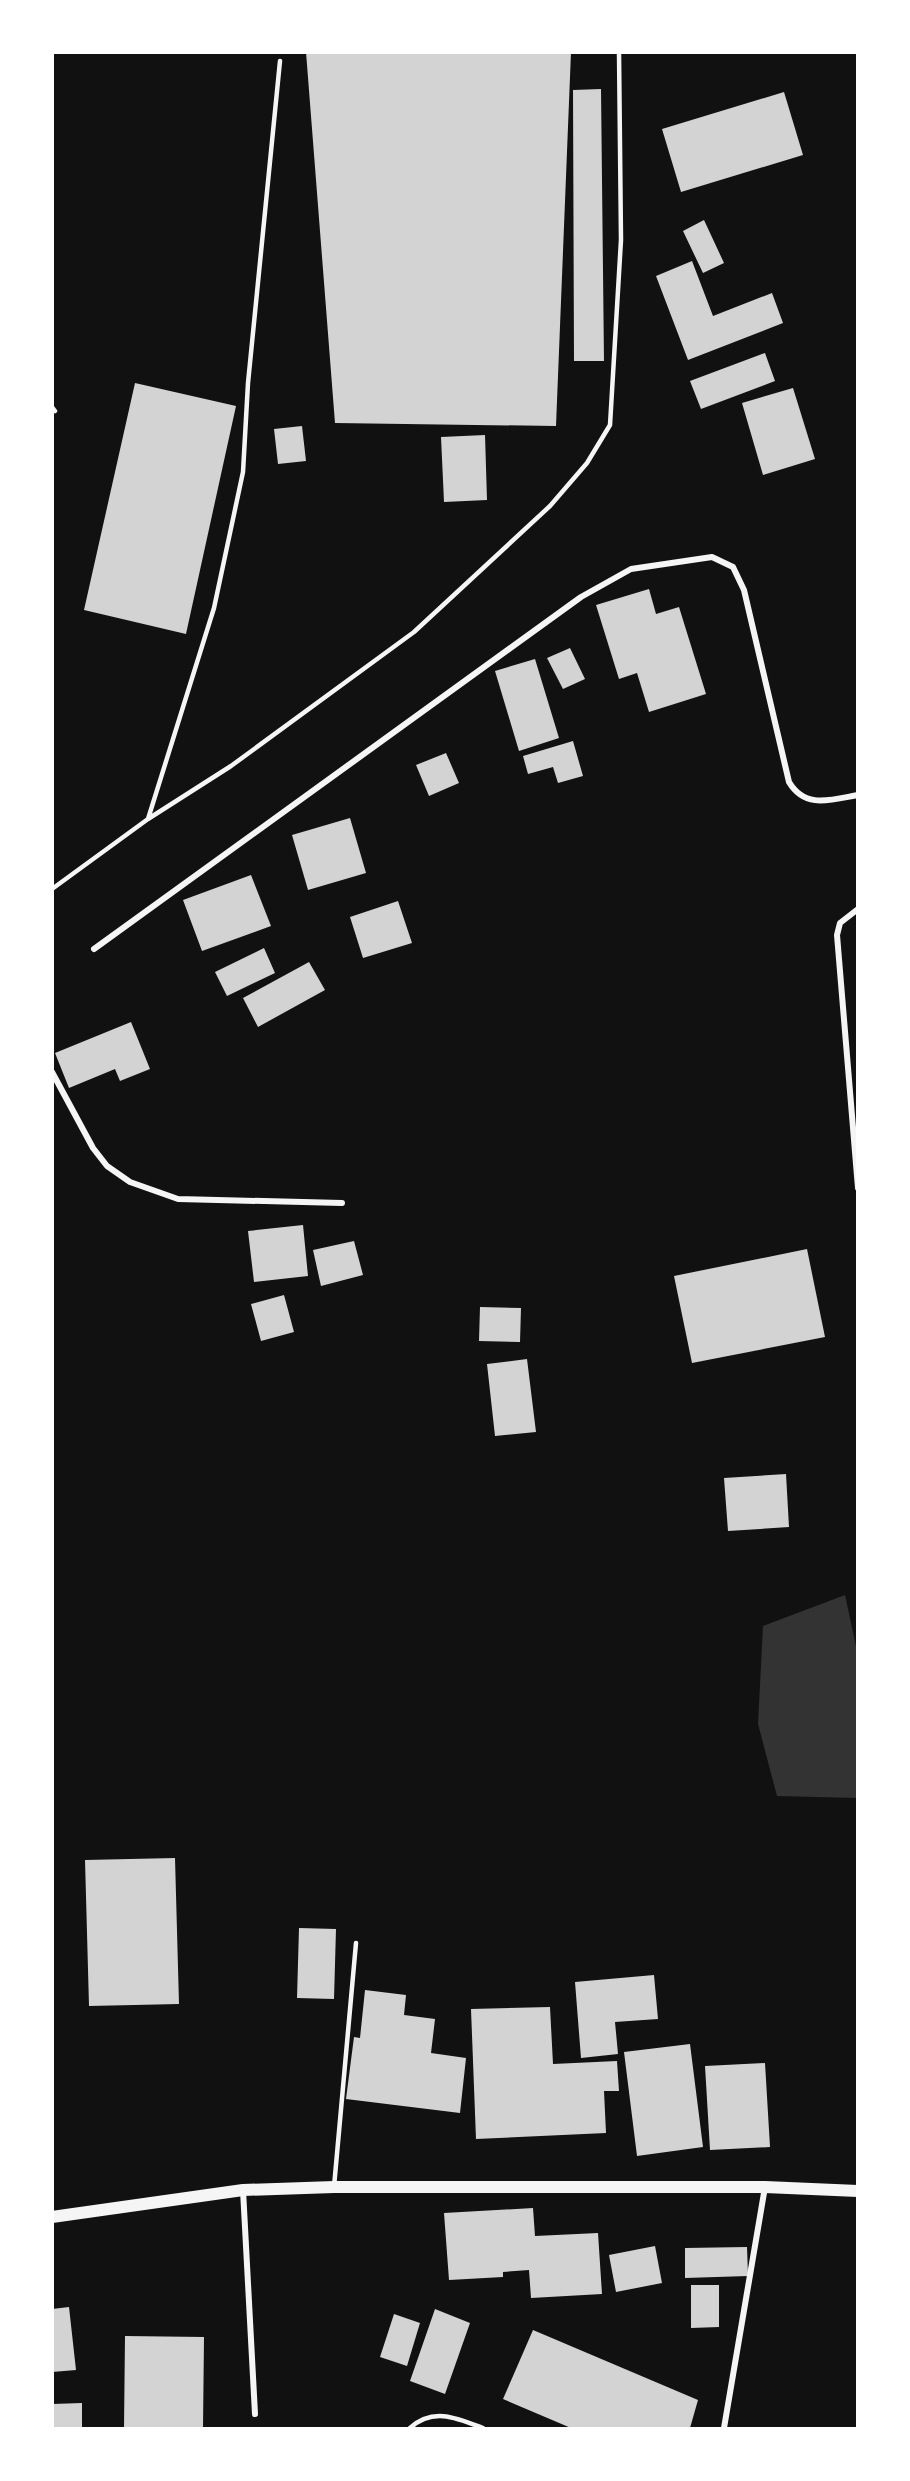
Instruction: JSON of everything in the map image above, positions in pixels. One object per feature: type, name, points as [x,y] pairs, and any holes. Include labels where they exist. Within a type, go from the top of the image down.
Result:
[{"type":"main road","points":[[52,2217],[243,2190],[334,2187],[765,2187],[858,2191]]},
{"type":"street","points":[[94,949],[582,597],[631,569],[712,557],[733,567],[744,590],[789,782],[796,793],[806,800],[858,795]]},
{"type":"street","points":[[858,909],[840,923],[837,935],[858,1188]]},
{"type":"street","points":[[52,1072],[93,1148],[107,1166],[130,1182],[178,1199],[342,1203]]},
{"type":"street","points":[[724,2428],[765,2187]]},
{"type":"street","points":[[243,2190],[255,2414]]},
{"type":"lane","points":[[52,890],[148,819],[231,766],[414,632],[550,506],[587,463],[610,425],[621,240],[619,52]]},
{"type":"lane","points":[[148,819],[214,608],[243,472],[248,383],[280,61]]},
{"type":"lane","points":[[334,2187],[356,1944]]},
{"type":"lane","points":[[410,2428],[420,2419],[451,2415],[483,2428]]},
{"type":"shaded area","points":[[845,1595],[857,1651],[857,1798],[777,1796],[758,1724],[763,1626]]},
{"type":"building","points":[[306,52],[571,52],[556,426],[335,423]]},
{"type":"building","points":[[601,89],[604,361],[574,361],[573,90]]},
{"type":"building","points":[[784,92],[803,155],[681,192],[662,129]]},
{"type":"building","points":[[704,220],[724,263],[703,273],[683,231]]},
{"type":"building","points":[[692,261],[713,316],[772,293],[783,323],[688,360],[656,276]]},
{"type":"building","points":[[765,353],[775,381],[701,409],[690,381]]},
{"type":"building","points":[[135,383],[236,406],[186,634],[84,610]]},
{"type":"building","points":[[793,388],[815,459],[763,475],[742,403]]},
{"type":"building","points":[[302,426],[306,461],[278,464],[274,429]]},
{"type":"building","points":[[485,435],[487,500],[444,502],[441,437]]},
{"type":"building","points":[[649,589],[656,614],[679,607],[706,694],[649,712],[637,673],[619,679],[596,605]]},
{"type":"building","points":[[570,648],[585,679],[563,689],[547,658]]},
{"type":"building","points":[[535,659],[559,738],[519,751],[495,671]]},
{"type":"building","points":[[573,741],[583,776],[558,783],[553,767],[528,774],[523,756]]},
{"type":"building","points":[[446,753],[459,783],[429,796],[416,765]]},
{"type":"building","points":[[350,818],[366,873],[308,890],[292,835]]},
{"type":"building","points":[[251,875],[271,926],[202,951],[183,900]]},
{"type":"building","points":[[398,901],[412,943],[363,958],[350,917]]},
{"type":"building","points":[[264,948],[275,973],[227,996],[215,972]]},
{"type":"building","points":[[309,962],[325,990],[258,1027],[243,998]]},
{"type":"building","points":[[131,1022],[150,1069],[120,1081],[115,1069],[69,1088],[55,1053]]},
{"type":"building","points":[[303,1225],[308,1276],[254,1282],[248,1231]]},
{"type":"building","points":[[354,1241],[363,1275],[321,1286],[313,1250]]},
{"type":"building","points":[[807,1249],[825,1337],[692,1363],[674,1276]]},
{"type":"building","points":[[284,1295],[294,1332],[261,1341],[251,1304]]},
{"type":"building","points":[[480,1307],[521,1308],[520,1342],[479,1341]]},
{"type":"building","points":[[527,1359],[536,1432],[495,1436],[487,1364]]},
{"type":"building","points":[[786,1474],[789,1527],[728,1531],[724,1478]]},
{"type":"building","points":[[175,1858],[179,2004],[89,2006],[85,1860]]},
{"type":"building","points":[[299,1928],[336,1929],[334,1999],[297,1998]]},
{"type":"building","points":[[654,1975],[658,2019],[615,2022],[618,2054],[581,2058],[575,1982]]},
{"type":"building","points":[[365,1990],[406,1995],[404,2015],[435,2019],[431,2053],[466,2058],[460,2113],[346,2099],[354,2037],[360,2038]]},
{"type":"building","points":[[550,2007],[553,2064],[617,2061],[619,2091],[604,2091],[606,2133],[476,2139],[471,2009]]},
{"type":"building","points":[[690,2044],[703,2147],[637,2156],[624,2052]]},
{"type":"building","points":[[765,2063],[770,2147],[710,2150],[705,2066]]},
{"type":"building","points":[[533,2208],[535,2236],[598,2233],[602,2294],[531,2298],[529,2270],[503,2272],[503,2277],[449,2280],[444,2213]]},
{"type":"building","points":[[655,2246],[662,2283],[616,2292],[609,2255]]},
{"type":"building","points":[[747,2247],[748,2276],[685,2278],[685,2248]]},
{"type":"building","points":[[691,2285],[719,2285],[719,2327],[691,2328]]},
{"type":"building","points":[[69,2307],[76,2370],[52,2372],[52,2309]]},
{"type":"building","points":[[435,2309],[470,2323],[445,2394],[410,2381]]},
{"type":"building","points":[[394,2314],[420,2323],[407,2366],[380,2357]]},
{"type":"building","points":[[533,2330],[698,2400],[690,2428],[571,2428],[503,2399]]},
{"type":"building","points":[[125,2336],[204,2337],[203,2428],[124,2428]]},
{"type":"building","points":[[82,2403],[82,2428],[52,2428],[52,2404]]}]
